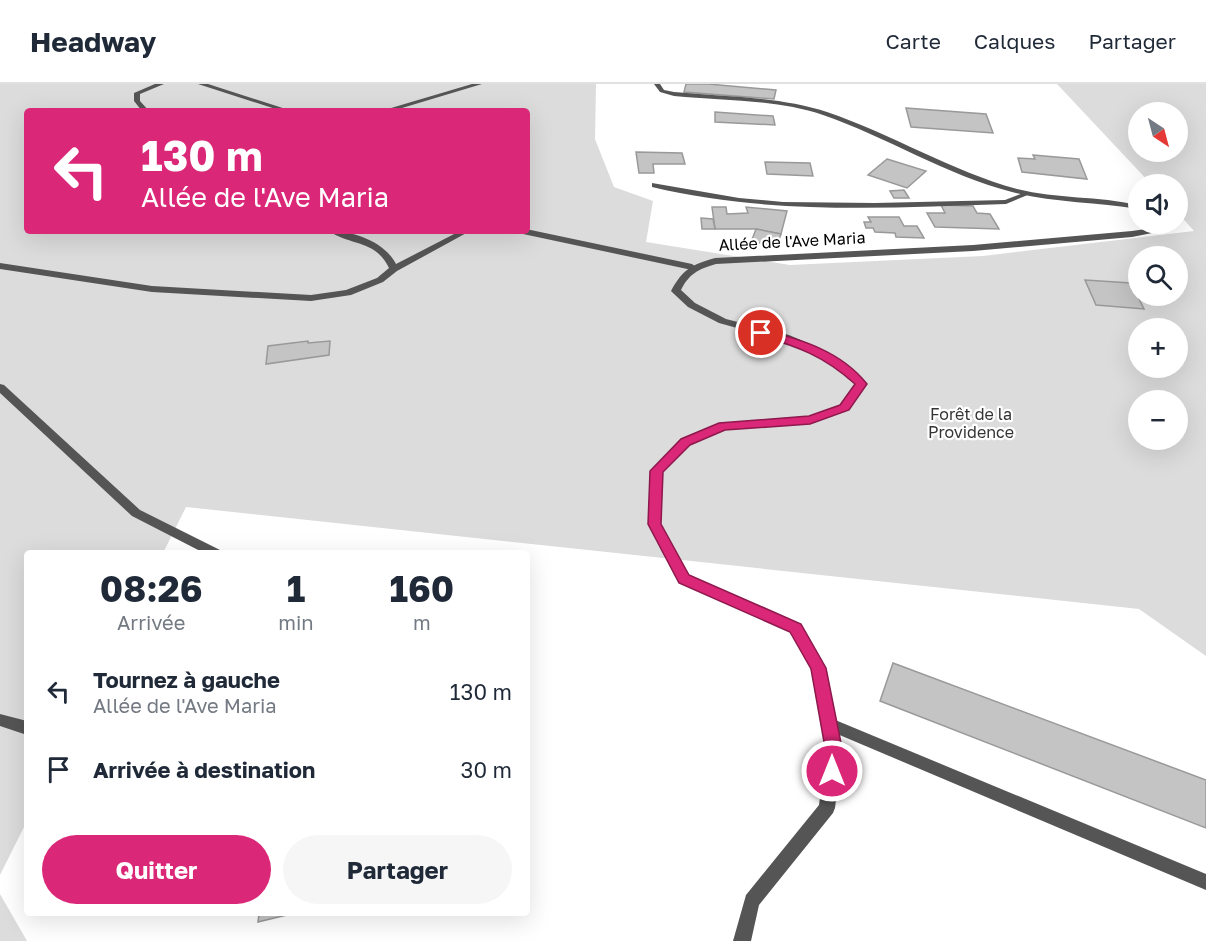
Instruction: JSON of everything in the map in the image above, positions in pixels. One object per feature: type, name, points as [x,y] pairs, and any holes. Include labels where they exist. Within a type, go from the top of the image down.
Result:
[{"type":"street","points":[[143,108],[137,101],[137,93],[161,84]]},
{"type":"street","points":[[201,84],[279,108]]},
{"type":"street","points":[[395,108],[479,84]]},
{"type":"street","points":[[657,84],[662,91],[674,94],[812,109],[939,165],[1026,194],[1128,204]]},
{"type":"street","points":[[655,185],[717,199],[837,204],[1006,202],[1026,194]]},
{"type":"street","points":[[530,232],[692,267]]},
{"type":"street","points":[[341,234],[378,247],[390,257],[394,269]]},
{"type":"street","points":[[0,266],[152,289],[311,298],[348,293],[380,280],[394,269],[460,234]]},
{"type":"street","name":"Allée de l'Ave Maria","points":[[692,267],[715,261],[761,257],[962,249],[1132,234]]},
{"type":"street","points":[[692,267],[684,273],[676,291],[693,308],[719,321],[803,344],[841,365],[861,384],[844,407],[810,420],[723,426],[686,442],[657,471],[654,524],[684,579],[796,628],[818,668],[834,753],[827,808],[752,901],[742,941]]},
{"type":"street","points":[[0,387],[136,513],[210,550]]},
{"type":"street","points":[[0,720],[24,727]]},
{"type":"street","points":[[828,723],[1206,882]]},
{"type":"green space","name":"Forêt de la Providence","points":[[0,84],[596,84],[595,139],[614,187],[653,201],[646,242],[790,265],[983,256],[1169,234],[1188,234],[1188,232],[1194,231],[1188,224],[1188,174],[1142,174],[1130,162],[1188,162],[1188,102],[1128,102],[1128,160],[1057,84],[1206,84],[1206,656],[1139,609],[186,507],[164,550],[24,550],[24,827],[0,875]]},
{"type":"green space","points":[[0,894],[27,941],[0,941]]},
{"type":"building","points":[[686,84],[776,90],[774,99],[684,92]]},
{"type":"building","points":[[906,108],[986,114],[993,133],[911,127]]},
{"type":"building","points":[[715,112],[773,116],[775,125],[715,122]]},
{"type":"building","points":[[636,152],[682,153],[685,164],[653,164],[654,173],[639,173]]},
{"type":"building","points":[[1033,155],[1079,159],[1087,179],[1022,172],[1018,158],[1035,159]]},
{"type":"building","points":[[887,159],[926,171],[907,188],[868,175]]},
{"type":"building","points":[[765,162],[810,163],[813,176],[767,174]]},
{"type":"building","points":[[904,190],[909,198],[894,198],[890,191]]},
{"type":"building","points":[[941,205],[973,206],[977,213],[990,214],[999,229],[935,227],[927,213],[945,213]]},
{"type":"building","points":[[712,207],[726,207],[727,214],[748,213],[746,207],[787,211],[781,234],[756,229],[715,229]]},
{"type":"building","points":[[868,217],[899,217],[904,226],[917,226],[924,238],[896,237],[895,233],[875,232],[873,228],[866,228],[864,222],[871,222]]},
{"type":"building","points":[[701,218],[713,219],[715,229],[702,229]]},
{"type":"building","points":[[756,229],[781,234],[777,245],[751,242]]},
{"type":"building","points":[[1085,280],[1128,283],[1128,306],[1142,306],[1144,309],[1096,305]]},
{"type":"building","points":[[308,341],[308,343],[330,341],[329,355],[266,364],[268,346]]},
{"type":"building","points":[[893,663],[1206,780],[1206,828],[880,701]]},
{"type":"building","points":[[259,916],[283,916],[258,922]]},
{"type":"route","points":[[761,333],[803,344],[841,365],[861,384],[844,407],[810,420],[723,426],[686,442],[657,471],[654,524],[684,579],[796,628],[818,668],[834,753],[832,771]]}]
